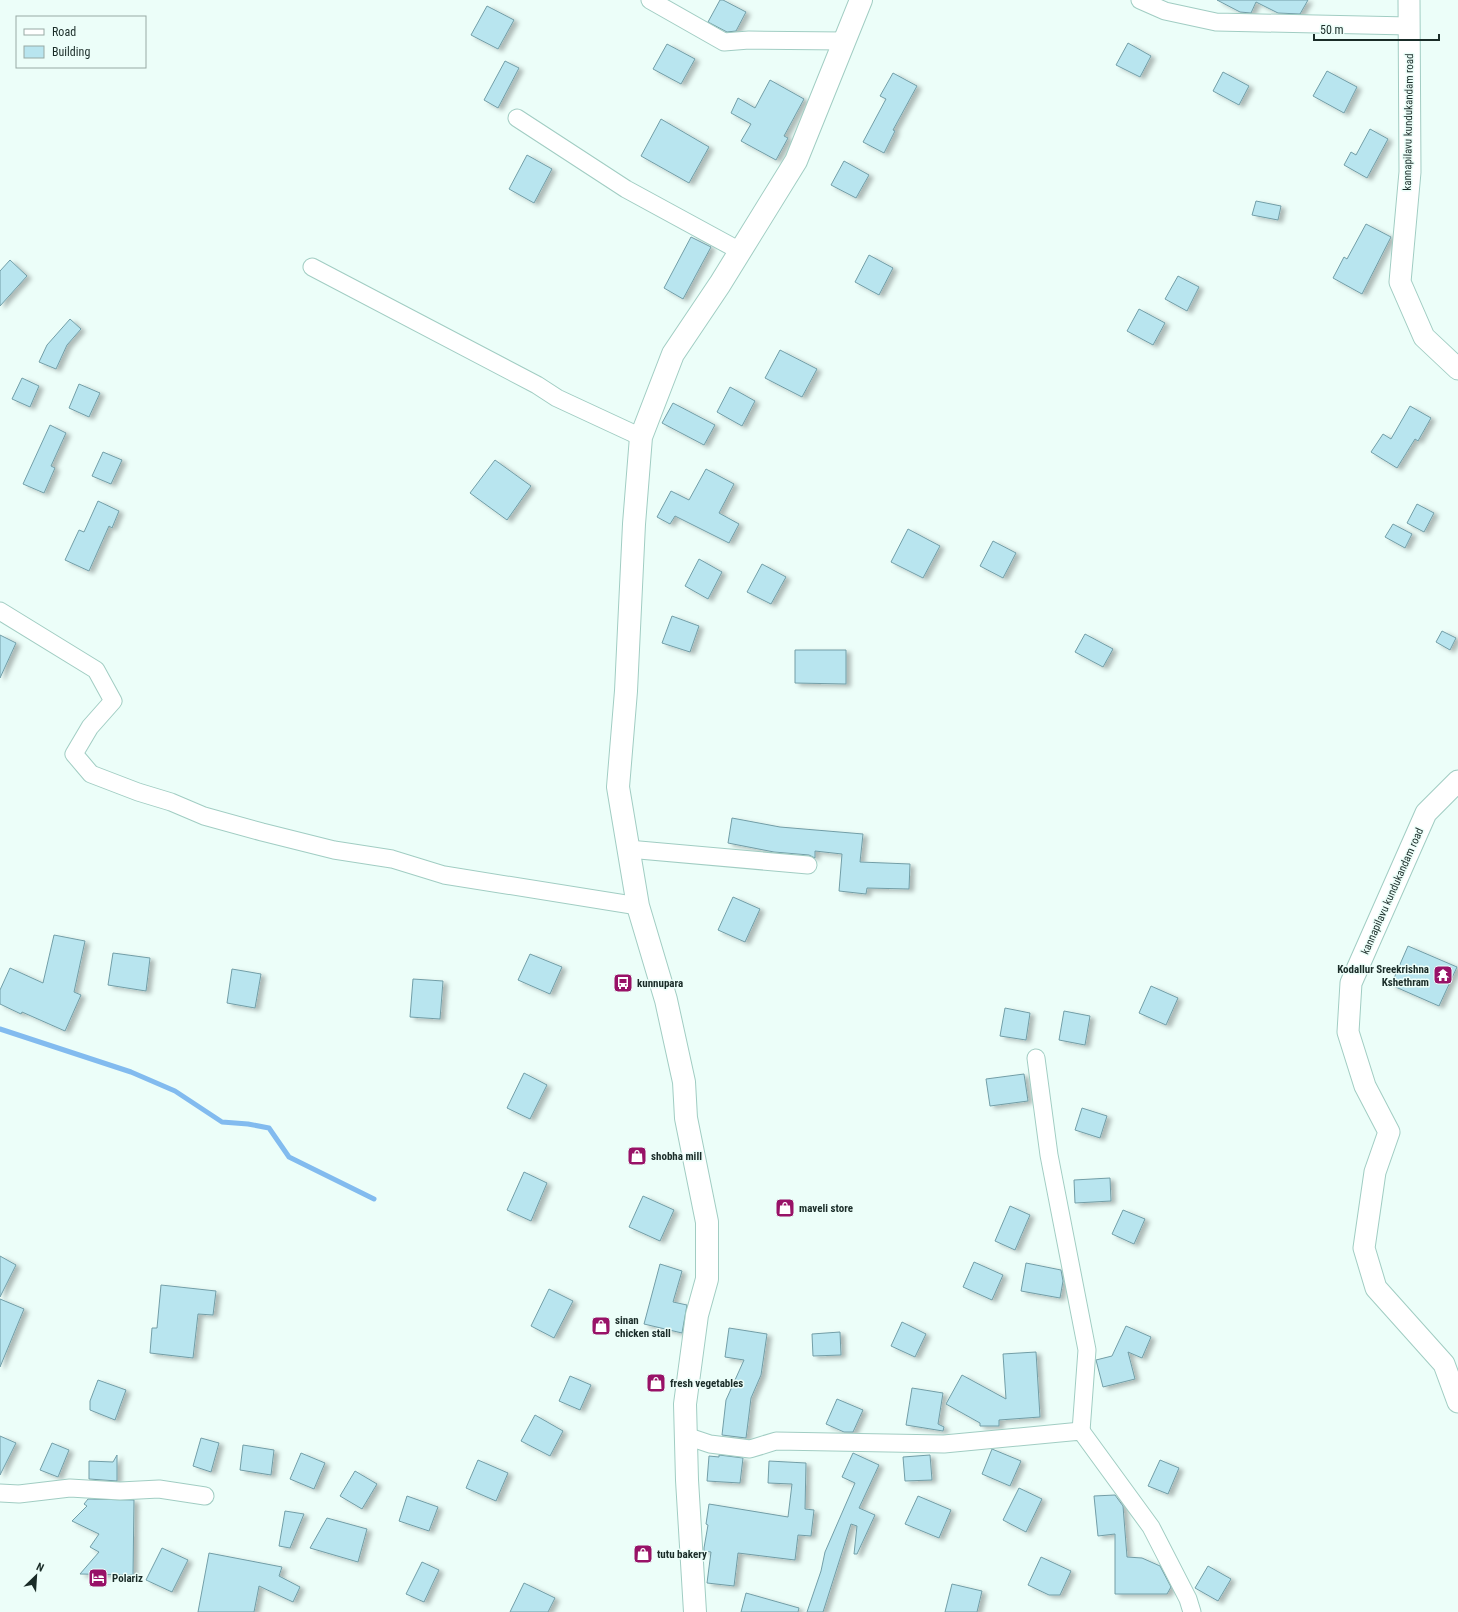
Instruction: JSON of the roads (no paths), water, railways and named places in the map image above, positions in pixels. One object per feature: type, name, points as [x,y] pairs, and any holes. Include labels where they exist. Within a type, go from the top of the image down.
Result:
[{"type":"main road","points":[[695,1612],[685,1404],[697,1315],[707,1279],[707,1222],[686,1118],[684,1082],[666,1000],[638,906],[618,787],[626,690],[640,437],[672,354],[740,251],[796,162],[861,0]]},
{"type":"street","points":[[650,0],[724,42],[749,40],[844,41]]},
{"type":"street","points":[[1140,0],[1165,11],[1216,22],[1409,26]]},
{"type":"street","name":"kannapilavu kundukandam road","points":[[1409,0],[1410,172],[1400,282],[1424,337],[1458,369]]},
{"type":"street","points":[[517,118],[626,188],[740,251]]},
{"type":"street","points":[[312,267],[537,384],[557,398],[640,437]]},
{"type":"street","points":[[0,611],[96,670],[113,701],[90,727],[74,754],[91,774],[138,792],[171,802],[204,816],[327,848],[392,859],[444,875],[638,906]]},
{"type":"street","name":"kannapilavu kundukandam road","points":[[1458,781],[1426,813],[1351,982],[1348,1032],[1365,1086],[1389,1132],[1375,1172],[1364,1248],[1376,1288],[1444,1364],[1458,1402]]},
{"type":"street","points":[[628,849],[808,865]]},
{"type":"street","points":[[1036,1058],[1049,1155],[1086,1350],[1081,1431],[1151,1527],[1188,1599],[1192,1612]]},
{"type":"street","points":[[686,1436],[710,1444],[750,1449],[776,1441],[944,1444],[1081,1431]]},
{"type":"street","points":[[0,1493],[19,1494],[70,1488],[120,1491],[159,1489],[205,1496]]},
{"type":"waterway","points":[[0,1029],[131,1072],[175,1091],[222,1122],[248,1124],[269,1128],[289,1157],[374,1199]]},
{"type":"place","name":"Kodallur Sreekrishna Kshethram","points":[[1443,975]]},
{"type":"place","name":"kunnupara","points":[[623,983]]},
{"type":"place","name":"shobha mill","points":[[637,1156]]},
{"type":"place","name":"maveli store","points":[[785,1208]]},
{"type":"place","name":"sinan chicken stall","points":[[601,1326]]},
{"type":"place","name":"fresh vegetables","points":[[656,1383]]},
{"type":"place","name":"tutu bakery","points":[[643,1554]]},
{"type":"place","name":"Polariz","points":[[98,1578]]}]
